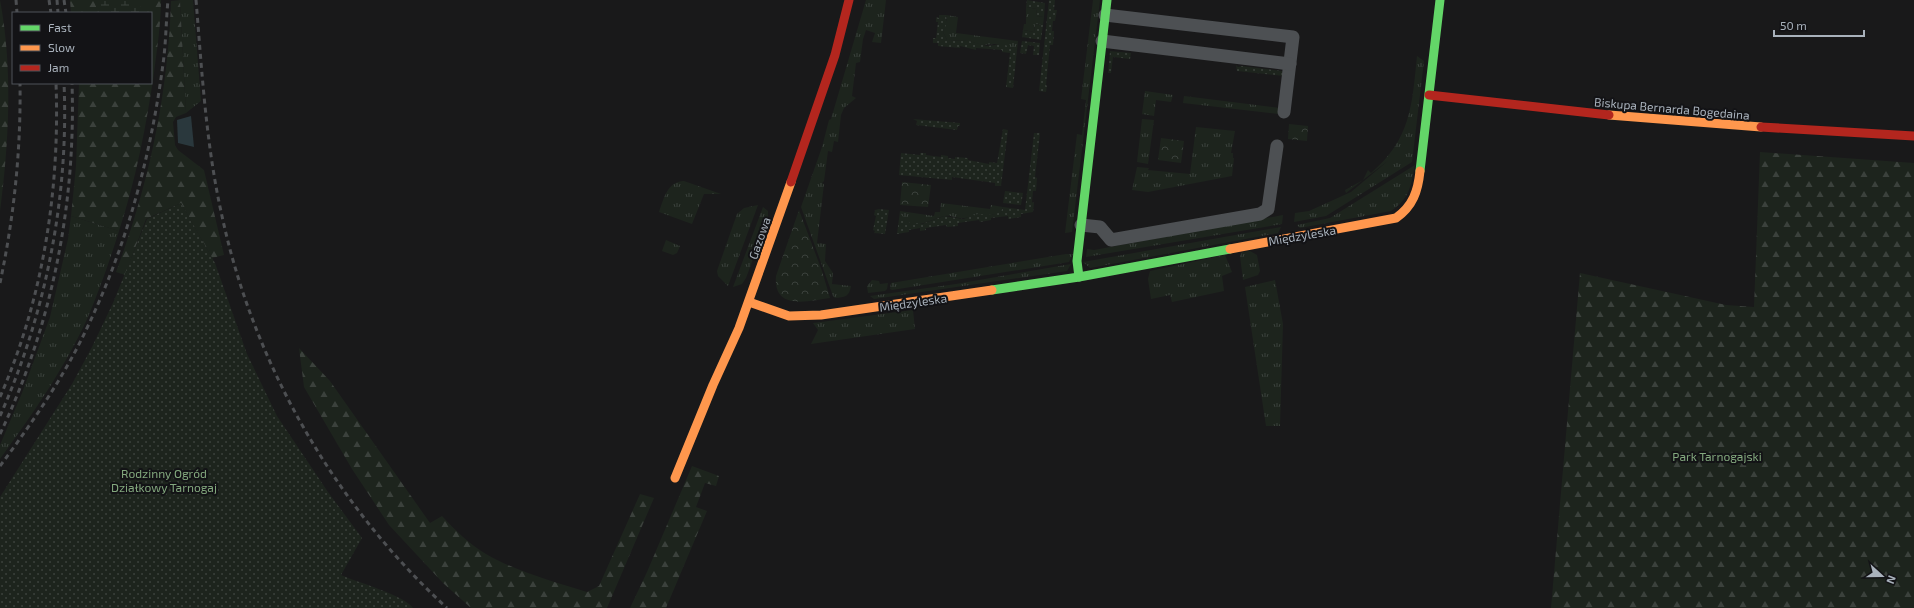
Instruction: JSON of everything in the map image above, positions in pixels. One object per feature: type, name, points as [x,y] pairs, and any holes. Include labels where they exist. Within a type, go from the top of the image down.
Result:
[{"type":"street","name":"Gazowa","points":[[675,478],[749,302],[834,55],[849,0]]},
{"type":"street","points":[[1079,277],[1077,264],[1107,0]]},
{"type":"street","name":"Międzyleska","points":[[749,302],[789,316],[803,316],[927,300],[1079,277],[1396,218],[1409,209],[1414,202],[1419,183],[1440,0]]},
{"type":"street","points":[[1105,14],[1293,37],[1284,112]]},
{"type":"street","points":[[1102,41],[1290,64]]},
{"type":"street","name":"Biskupa Bernarda Bogedaina","points":[[1429,95],[1450,96],[1540,109],[1672,121],[1914,136]]},
{"type":"street","points":[[1081,225],[1100,227],[1111,240],[1260,214],[1268,209],[1277,146]]},
{"type":"green space","points":[[0,0],[7,52],[8,105],[6,158],[0,211]]},
{"type":"green space","points":[[70,0],[161,0],[158,46],[148,113],[140,153],[119,231],[71,216],[76,166],[79,84],[152,84],[152,12],[71,12]]},
{"type":"green space","points":[[94,0],[140,0],[141,12],[98,12]]},
{"type":"green space","points":[[171,0],[193,0],[201,101],[186,113],[180,1]]},
{"type":"green space","points":[[866,0],[886,0],[881,43],[872,42],[875,33],[866,30],[863,39],[860,62],[856,63],[852,96],[856,98],[844,108],[841,115],[838,142],[834,141],[832,152],[828,151],[824,181],[822,183],[824,184],[817,243],[826,244],[825,261],[833,273],[832,284],[851,286],[846,296],[835,298],[801,207],[822,147],[829,120],[831,119]]},
{"type":"green space","points":[[1027,0],[1045,3],[1044,17],[1036,16],[1037,9],[1026,7]]},
{"type":"green space","points":[[1049,0],[1055,0],[1054,10],[1057,10],[1055,21],[1053,21],[1053,45],[1050,45],[1046,92],[1039,91]]},
{"type":"green space","points":[[1093,0],[1100,0],[1072,232],[1065,233],[1077,134],[1082,135],[1086,100],[1081,99]]},
{"type":"green space","points":[[171,1],[180,1],[186,113],[176,117],[173,122],[175,145],[178,150],[204,170],[224,255],[212,258],[181,203],[146,219],[125,275],[116,272],[138,206],[155,139],[166,71]]},
{"type":"green space","points":[[1026,7],[1037,9],[1036,16],[1044,17],[1043,25],[1035,24],[1034,32],[1023,30],[1024,24],[1026,24]]},
{"type":"green space","points":[[939,15],[946,15],[947,23],[943,32],[947,40],[969,41],[987,46],[1003,44],[1017,50],[1013,88],[1006,87],[1010,53],[1002,52],[1002,50],[976,48],[976,50],[960,46],[960,48],[938,46],[938,43],[933,43],[933,38],[936,38],[938,22],[936,22],[936,17],[939,18]]},
{"type":"green space","points":[[946,15],[958,17],[956,33],[1018,41],[1017,50],[995,44],[982,45],[969,41],[947,40],[943,32],[947,20]]},
{"type":"green space","points":[[1035,24],[1043,25],[1041,40],[1022,37],[1023,30],[1034,32]]},
{"type":"green space","points":[[1022,41],[1040,43],[1039,55],[1033,55],[1034,46],[1028,45],[1026,54],[1020,53]]},
{"type":"green space","points":[[1110,51],[1131,53],[1130,59],[1113,57],[1111,73],[1108,73]]},
{"type":"green space","points":[[1417,56],[1424,61],[1412,162],[1326,216],[1294,222],[1295,213],[1309,211],[1351,192],[1389,160],[1363,180],[1368,170],[1371,173],[1384,160],[1402,134],[1411,106]]},
{"type":"green space","points":[[1236,65],[1238,67],[1242,66],[1282,71],[1284,76],[1237,71]]},
{"type":"green space","points":[[1145,91],[1173,95],[1171,102],[1156,100],[1154,116],[1142,114]]},
{"type":"green space","points":[[1184,96],[1280,108],[1279,114],[1183,103]]},
{"type":"green space","points":[[913,119],[960,123],[960,126],[958,126],[957,130],[916,125],[917,121]]},
{"type":"green space","points":[[1142,119],[1154,120],[1148,164],[1137,162]]},
{"type":"green space","points":[[1289,124],[1308,126],[1307,141],[1288,139]]},
{"type":"green space","points":[[1196,127],[1235,131],[1231,153],[1233,153],[1234,158],[1232,176],[1148,192],[1132,190],[1137,167],[1149,168],[1148,170],[1190,174]]},
{"type":"green space","points":[[1003,129],[1008,130],[1001,186],[995,186],[995,183],[952,177],[952,180],[899,175],[901,153],[920,155],[920,153],[926,153],[926,155],[941,157],[941,155],[955,159],[955,157],[968,158],[968,160],[989,164],[989,162],[997,163]]},
{"type":"green space","points":[[1034,133],[1040,133],[1035,177],[1037,178],[1036,191],[1033,191],[1032,202],[1034,203],[1033,212],[1021,214],[1021,217],[1008,219],[1008,216],[991,218],[991,220],[980,222],[979,220],[958,223],[958,226],[947,227],[946,225],[926,228],[926,230],[920,231],[920,228],[897,234],[900,211],[905,221],[913,224],[922,224],[944,216],[963,219],[978,214],[992,215],[1001,212],[1003,207],[1025,210]]},
{"type":"green space","points":[[1161,138],[1184,141],[1181,163],[1158,160]]},
{"type":"green space","name":"Park Tarnogajski","points":[[1760,152],[1914,163],[1914,608],[1551,608],[1580,273],[1726,305],[1754,307]]},
{"type":"green space","points":[[1415,165],[1409,191],[1398,206],[1391,211],[1300,228],[1297,225],[1330,218]]},
{"type":"green space","points":[[1363,180],[1346,193],[1345,190]]},
{"type":"green space","points":[[684,181],[721,194],[704,194],[692,224],[659,212],[665,196],[670,188],[678,182]]},
{"type":"green space","points":[[902,182],[931,185],[928,207],[900,205]]},
{"type":"green space","points":[[1005,191],[1023,193],[1021,205],[1003,203]]},
{"type":"green space","name":"Rodzinny Ogród Działkowy Tarnogaj","points":[[181,203],[215,263],[247,354],[277,416],[328,492],[362,538],[341,575],[400,598],[413,608],[0,608],[0,497],[72,384],[92,347],[113,303],[147,219]]},
{"type":"green space","points":[[941,203],[990,209],[991,205],[1003,207],[1001,212],[998,214],[961,218],[945,216],[913,225],[907,223],[903,219],[900,211],[934,216],[935,212],[940,212]]},
{"type":"green space","points":[[758,205],[728,286],[718,276],[717,271],[737,214],[744,208]]},
{"type":"green space","points":[[763,207],[768,211],[768,219],[746,278],[742,284],[733,287]]},
{"type":"green space","points":[[799,210],[822,271],[830,298],[802,302],[794,301],[786,299],[780,295],[777,287],[776,276]]},
{"type":"green space","points":[[875,210],[889,210],[885,234],[874,233],[875,231],[873,230],[876,216],[874,215]]},
{"type":"green space","points":[[1283,215],[1282,224],[1086,257],[1087,249],[1094,250]]},
{"type":"green space","points":[[71,216],[119,231],[97,295],[79,335],[48,390],[0,459],[0,445],[22,393],[50,317],[68,239]]},
{"type":"green space","points":[[1281,227],[1278,233],[1090,268],[1083,262]]},
{"type":"green space","points":[[666,240],[680,246],[677,253],[673,255],[662,251]]},
{"type":"green space","points":[[1250,251],[1257,255],[1260,271],[1258,275],[1243,280],[1240,256],[1242,252]]},
{"type":"green space","points":[[1073,254],[1069,262],[892,290],[890,289],[891,283]]},
{"type":"green space","points":[[1225,255],[1232,272],[1222,276],[1224,291],[1172,302],[1170,295],[1151,299],[1148,279],[1150,271]]},
{"type":"green space","points":[[1071,264],[1067,271],[874,299],[870,296],[956,284]]},
{"type":"green space","points":[[872,280],[879,281],[880,284],[888,283],[887,289],[885,291],[868,293],[867,286]]},
{"type":"green space","points":[[1275,280],[1283,324],[1280,426],[1266,426],[1245,287]]},
{"type":"green space","points":[[913,310],[915,329],[811,344],[818,330],[813,323]]},
{"type":"green space","points":[[299,348],[330,381],[430,523],[442,516],[457,532],[474,546],[509,566],[535,576],[587,592],[599,586],[640,494],[654,498],[607,608],[471,608],[443,583],[389,525],[352,469],[304,387]]},
{"type":"green space","points":[[692,466],[719,476],[716,486],[705,483],[696,507],[707,511],[666,608],[630,608],[647,572]]},
{"type":"shaded area","points":[[191,116],[194,147],[178,143],[177,120]]},
{"type":"railway","points":[[16,0],[17,12]]},
{"type":"railway","points":[[49,0],[51,12]]},
{"type":"railway","points":[[57,0],[58,12]]},
{"type":"railway","points":[[64,0],[66,12]]},
{"type":"railway","points":[[0,466],[36,416],[58,382],[87,328],[114,265],[136,199],[152,132],[164,56],[168,0]]},
{"type":"railway","points":[[196,0],[205,108],[212,162],[222,216],[236,271],[255,326],[278,378],[304,429],[335,478],[369,524],[406,568],[447,608]]},
{"type":"railway","points":[[0,283],[16,183],[20,84]]},
{"type":"railway","points":[[0,397],[15,360],[27,322],[38,283],[46,243],[55,163],[57,123],[56,84]]},
{"type":"railway","points":[[0,416],[16,377],[30,336],[42,295],[51,253],[63,168],[65,126],[64,84]]},
{"type":"railway","points":[[0,434],[18,393],[34,350],[47,307],[57,263],[65,218],[70,174],[72,84]]},
{"type":"traffic: fast","points":[[1079,277],[1077,261],[1107,0]]},
{"type":"traffic: fast","points":[[1420,171],[1440,0]]},
{"type":"traffic: fast","points":[[992,290],[1079,277],[1230,249]]},
{"type":"traffic: slow","points":[[1609,115],[1761,127]]},
{"type":"traffic: slow","points":[[1230,249],[1396,218],[1407,208],[1414,198],[1420,171]]},
{"type":"traffic: slow","points":[[675,478],[713,385],[739,328],[791,182]]},
{"type":"traffic: slow","points":[[749,302],[789,316],[821,315],[992,290]]},
{"type":"traffic: jam","points":[[791,182],[835,55],[849,0]]},
{"type":"traffic: jam","points":[[1429,95],[1609,115]]},
{"type":"traffic: jam","points":[[1761,127],[1914,136]]}]
